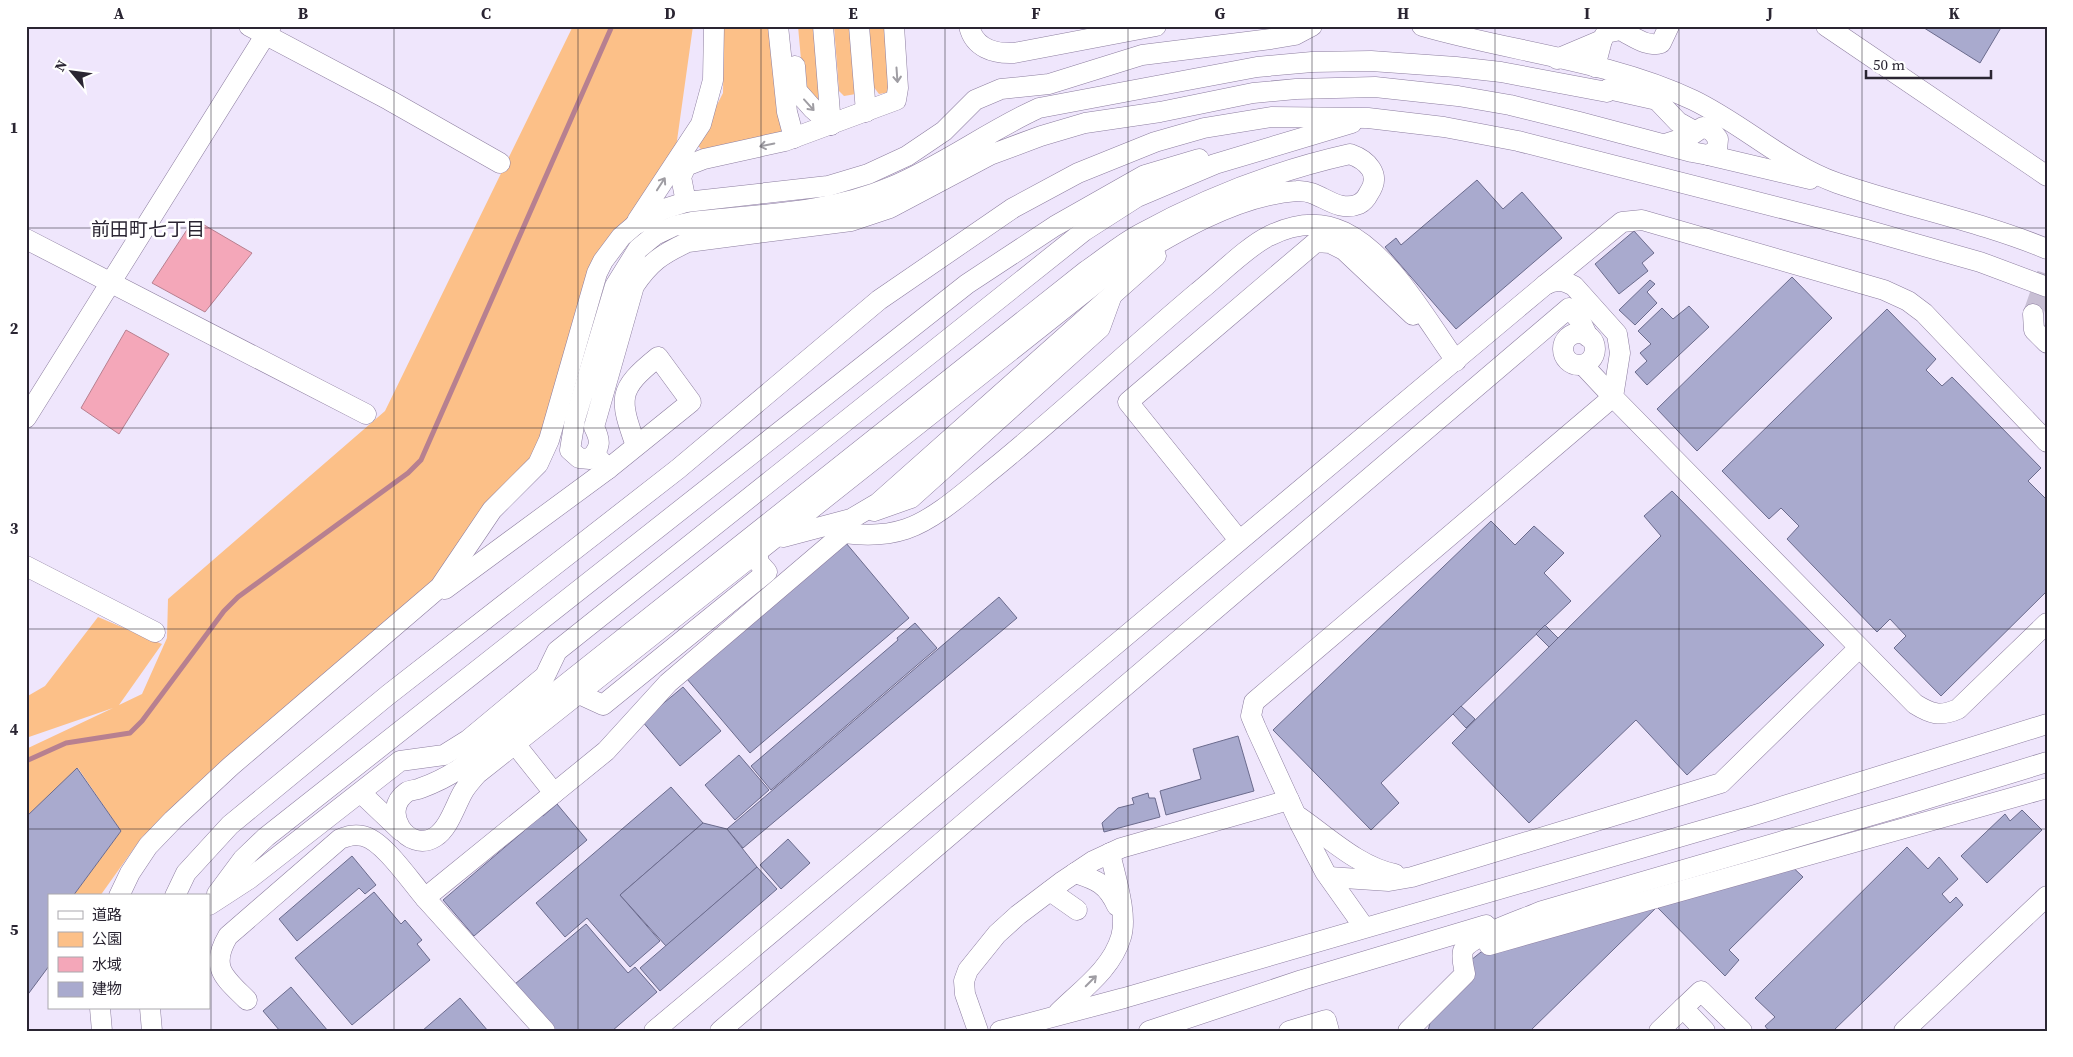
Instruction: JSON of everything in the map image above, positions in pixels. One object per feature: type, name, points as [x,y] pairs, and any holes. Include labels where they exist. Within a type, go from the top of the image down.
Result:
[{"type":"street","points":[[121,894],[130,873],[148,846],[173,820],[231,766],[416,609],[445,580],[492,510],[538,464],[549,440],[597,273],[612,247],[634,224],[701,124],[713,80],[714,26]]},
{"type":"street","points":[[778,26],[786,112],[794,138]]},
{"type":"street","points":[[792,26],[797,91],[831,125]]},
{"type":"street","points":[[823,26],[831,125]]},
{"type":"street","points":[[859,26],[866,112]]},
{"type":"street","points":[[686,202],[681,177],[686,166],[704,159],[794,138],[896,100],[898,88],[894,26]]},
{"type":"street","points":[[969,26],[976,42],[998,54],[1014,53],[1156,26]]},
{"type":"street","points":[[634,224],[646,217],[686,202],[828,186],[868,174],[908,156],[944,131],[975,100],[1000,90],[1049,84],[1142,54],[1271,39],[1295,35],[1312,26]]},
{"type":"street","points":[[1422,26],[1594,67],[1656,85],[1693,100],[1802,167],[1836,183],[1886,197],[2047,249]]},
{"type":"street","points":[[1594,67],[1606,33],[1620,30],[1648,44],[1655,45],[1661,43],[1669,26]]},
{"type":"street","points":[[1826,26],[2047,176]]},
{"type":"street","points":[[26,418],[111,283],[262,29],[500,163]]},
{"type":"street","points":[[1557,58],[1602,40]]},
{"type":"street","points":[[1696,132],[1678,122],[1657,100],[1608,89],[1607,92],[1483,70],[1371,61],[1312,62],[1257,67],[1039,108],[1011,120],[891,187],[857,199],[828,207],[692,222],[674,226],[655,235],[638,249],[615,286],[575,419],[570,450],[578,458],[590,459],[599,450],[600,439],[594,427],[634,286],[646,267],[666,252],[688,242],[851,221],[890,208],[990,154],[1076,126],[1160,112],[1253,93],[1335,86],[1375,87],[1449,94],[1510,105],[1708,155],[1886,197]]},
{"type":"street","points":[[176,894],[186,873],[230,825],[388,695],[678,468],[879,300],[965,239],[1013,208],[1078,173],[1155,142],[1204,128],[1270,117],[1368,118],[1444,127],[1518,142],[1868,230],[1980,262],[2047,288]]},
{"type":"street","points":[[210,904],[249,879],[361,793],[400,760],[444,755],[468,740],[545,676],[557,651],[1084,232],[1137,197],[1215,164],[1368,118]]},
{"type":"street","points":[[210,904],[243,859],[266,837],[968,284],[1054,226],[1145,175],[1242,146],[1368,118]]},
{"type":"street","points":[[1665,144],[1696,132],[1703,127],[1712,131],[1718,139],[1716,150],[1708,155]]},
{"type":"street","points":[[689,142],[696,155],[704,159]]},
{"type":"street","points":[[361,793],[373,802],[402,833],[417,840],[434,838],[444,828],[464,789],[477,774],[1110,272],[1187,228],[1241,204],[1270,194],[1300,190],[1345,207],[1361,203],[1370,191],[1375,178],[1371,166],[1350,154],[1337,156],[1202,202],[1138,235],[1086,271],[459,769],[443,779],[406,792],[396,806],[395,819],[402,833]]},
{"type":"street","points":[[654,1031],[1239,540],[1622,222],[1642,220],[1884,290],[1908,301],[1924,313],[2047,442]]},
{"type":"street","points":[[425,898],[606,751],[668,683],[844,533],[885,536],[908,529],[957,498],[1068,408],[1164,321],[1266,237],[1292,227],[1321,224],[1343,231],[1368,246],[1397,277],[1456,361]]},
{"type":"street","points":[[774,539],[851,519],[878,503],[1187,228]]},
{"type":"street","points":[[26,239],[366,414]]},
{"type":"street","points":[[1239,540],[1128,402],[1316,242],[1330,243],[1344,250],[1441,340]]},
{"type":"street","points":[[1364,927],[1329,877],[1292,807],[1251,716],[1254,702],[1613,397],[1620,353],[1617,334],[1574,286],[1554,280],[1545,285]]},
{"type":"street","points":[[720,1031],[1569,308],[1581,322],[1592,340],[1594,350],[1591,360],[1583,365],[1576,365],[1567,360],[1564,356],[1563,346],[1573,334],[1588,336]]},
{"type":"street","points":[[2033,314],[2034,330],[2047,343]]},
{"type":"street","points":[[1583,365],[1859,648],[1915,704],[1930,714],[1944,715],[1958,709],[2047,623]]},
{"type":"street","points":[[416,609],[510,543],[636,446]]},
{"type":"street","points":[[595,454],[608,469]]},
{"type":"street","points":[[482,525],[510,543]]},
{"type":"street","points":[[26,566],[155,632]]},
{"type":"street","points":[[1329,877],[1389,881],[1412,878],[1721,783],[1859,648]]},
{"type":"street","points":[[1000,1031],[1056,1014],[1124,998],[1755,815],[2047,724]]},
{"type":"street","points":[[515,744],[554,793]]},
{"type":"street","points":[[1408,1031],[1465,974],[1463,952],[1466,946],[1475,940],[1542,912],[2047,762]]},
{"type":"street","points":[[1463,952],[2047,788]]},
{"type":"street","points":[[978,1031],[965,994],[964,981],[968,970],[984,948],[1018,915],[1075,873],[1110,853],[1158,836],[1292,807],[1381,872],[1412,878]]},
{"type":"street","points":[[246,1000],[222,974],[219,965],[220,949],[228,936],[340,839],[352,835],[365,836],[378,844],[545,1031]]},
{"type":"street","points":[[1056,1014],[1109,963],[1122,936],[1122,916],[1110,853]]},
{"type":"street","points":[[1075,873],[1096,880],[1110,891],[1122,916]]},
{"type":"street","points":[[1050,891],[1077,910]]},
{"type":"street","points":[[1904,1031],[2047,896]]},
{"type":"street","points":[[1149,1031],[1320,975],[1518,915],[1542,912]]},
{"type":"street","points":[[1659,1031],[1701,992],[1742,1031]]},
{"type":"street","points":[[1683,1008],[1705,1031]]},
{"type":"street","points":[[100,1010],[102,1031]]},
{"type":"street","points":[[1289,1031],[1326,1020],[1329,1031]]},
{"type":"green space","points":[[573,26],[693,26],[674,162],[599,256],[540,445],[434,588],[142,837],[101,894],[74,894],[121,831],[78,768],[26,817],[26,749],[113,708],[26,738],[26,697],[45,686],[98,617],[162,644],[119,705],[142,694],[167,638],[168,599],[385,411]]},
{"type":"green space","points":[[724,26],[773,26],[783,134],[703,152],[697,144],[723,93]]},
{"type":"green space","points":[[798,26],[815,26],[819,105],[804,93]]},
{"type":"green space","points":[[834,26],[851,26],[856,94],[844,96],[839,91]]},
{"type":"green space","points":[[869,26],[886,26],[890,92],[879,94],[873,86]]},
{"type":"water","points":[[194,219],[252,253],[205,312],[152,283]]},
{"type":"water","points":[[126,330],[169,354],[119,434],[81,408]]},
{"type":"building","points":[[1921,26],[2002,26],[1980,63]]},
{"type":"building","points":[[1477,180],[1503,209],[1522,192],[1562,238],[1456,329],[1385,247],[1396,238],[1401,245]]},
{"type":"building","points":[[1634,231],[1654,253],[1642,263],[1648,271],[1619,294],[1595,264]]},
{"type":"building","points":[[1792,277],[1832,318],[1697,451],[1657,409]]},
{"type":"building","points":[[1650,280],[1655,284],[1647,292],[1657,303],[1635,325],[1619,310]]},
{"type":"building","points":[[1689,306],[1709,327],[1647,385],[1635,372],[1647,361],[1640,353],[1651,344],[1638,331],[1662,308],[1673,319]]},
{"type":"building","points":[[1887,309],[1936,359],[1926,370],[1942,386],[1952,377],[2041,468],[2028,481],[2047,500],[2047,591],[1941,696],[1894,648],[1906,636],[1890,619],[1877,632],[1787,539],[1799,526],[1781,508],[1769,519],[1722,471]]},
{"type":"building","points":[[1672,491],[1824,645],[1687,775],[1636,720],[1529,823],[1452,743],[1661,536],[1644,516]]},
{"type":"building","points":[[1491,521],[1515,545],[1534,526],[1564,553],[1544,573],[1571,601],[1381,783],[1399,803],[1371,830],[1273,730]]},
{"type":"building","points":[[846,543],[909,618],[750,753],[687,679]]},
{"type":"building","points":[[999,597],[1017,618],[743,848],[727,829]]},
{"type":"building","points":[[915,623],[937,648],[771,790],[751,766],[898,640],[897,638]]},
{"type":"building","points":[[1545,625],[1558,638],[1549,647],[1536,634]]},
{"type":"building","points":[[683,687],[721,731],[680,766],[642,721]]},
{"type":"building","points":[[1461,706],[1475,719],[1466,728],[1453,714]]},
{"type":"building","points":[[1238,736],[1254,791],[1166,815],[1160,791],[1201,779],[1193,749]]},
{"type":"building","points":[[739,755],[769,790],[735,820],[705,785]]},
{"type":"building","points":[[77,768],[121,831],[74,894],[48,894],[48,967],[26,997],[26,817]]},
{"type":"building","points":[[671,787],[703,823],[620,895],[660,941],[630,967],[587,918],[565,937],[536,903]]},
{"type":"building","points":[[1148,793],[1149,798],[1155,798],[1160,817],[1104,832],[1102,823],[1118,808],[1134,804],[1132,798]]},
{"type":"building","points":[[557,804],[587,840],[474,936],[443,900],[525,830],[522,827],[538,813],[543,816]]},
{"type":"building","points":[[2022,810],[2042,830],[1987,883],[1961,856],[2005,814],[2010,821]]},
{"type":"building","points":[[703,823],[727,829],[757,867],[666,946],[620,895]]},
{"type":"building","points":[[788,839],[810,863],[781,889],[760,865]]},
{"type":"building","points":[[1907,847],[1928,869],[1939,857],[1958,879],[1942,894],[1950,903],[1956,897],[1963,905],[1833,1031],[1769,1031],[1765,1026],[1775,1017],[1755,998]]},
{"type":"building","points":[[352,856],[376,885],[365,894],[359,888],[297,941],[279,919]]},
{"type":"building","points":[[1782,857],[1803,877],[1729,950],[1739,960],[1725,976],[1657,907],[1530,1031],[1428,1031],[1439,986],[1481,952],[1531,928]]},
{"type":"building","points":[[757,867],[777,889],[660,991],[640,968]]},
{"type":"building","points":[[374,892],[401,924],[405,920],[422,940],[417,944],[430,960],[352,1025],[295,958]]},
{"type":"building","points":[[586,924],[628,973],[635,967],[657,992],[612,1031],[555,1031],[515,984]]},
{"type":"building","points":[[291,987],[328,1031],[280,1031],[263,1011]]},
{"type":"building","points":[[460,998],[488,1031],[422,1031]]},
{"type":"waterway","points":[[26,761],[66,743],[130,733],[142,721],[224,611],[238,597],[408,473],[421,460],[612,26]]},
{"type":"tunnel","points":[[2033,314],[2047,274]]},
{"type":"district","name":"前田町七丁目","points":[[148,229]]}]
